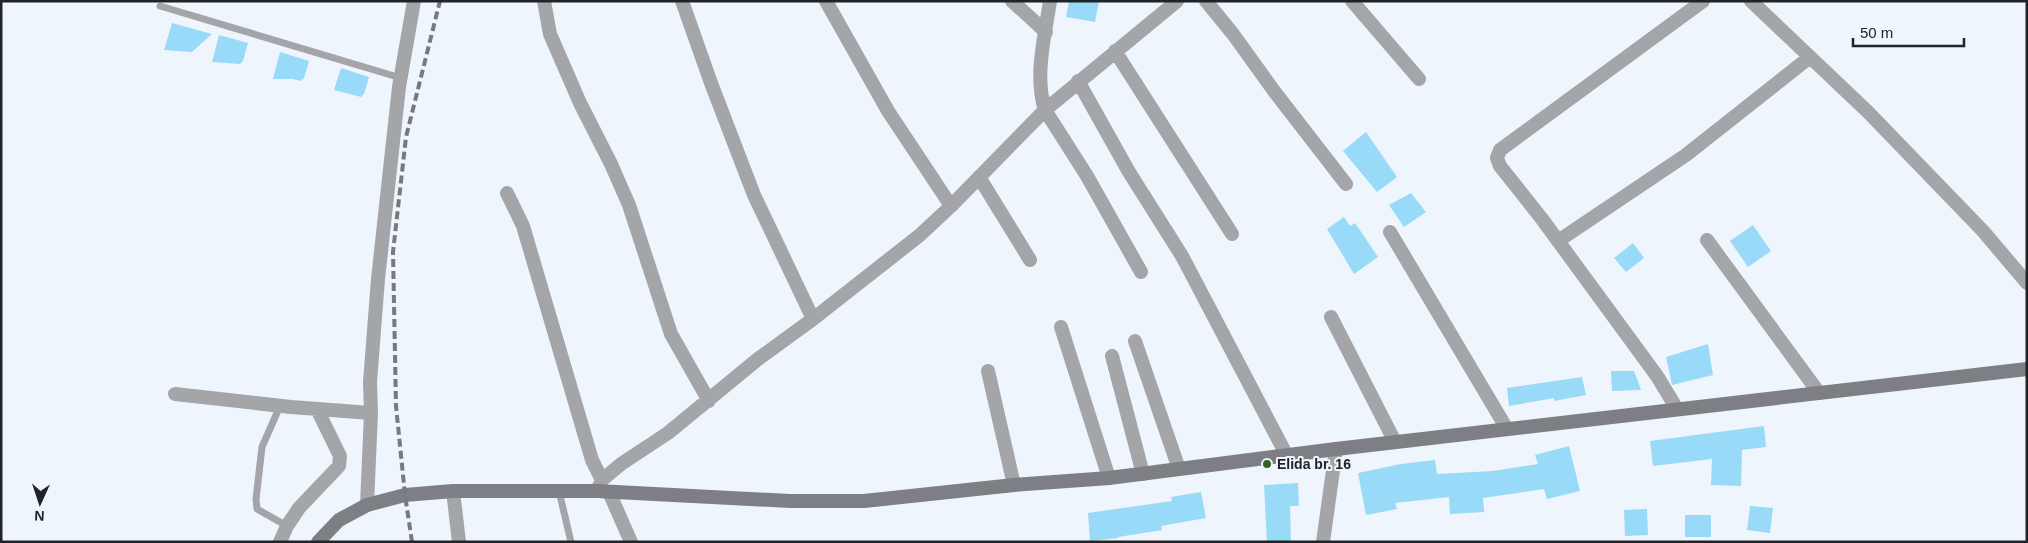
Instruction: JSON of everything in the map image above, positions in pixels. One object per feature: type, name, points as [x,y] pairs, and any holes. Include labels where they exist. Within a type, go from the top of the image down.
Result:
[{"type":"main road","points":[[318,542],[340,520],[367,505],[405,495],[603,488],[790,502],[864,501],[1014,485],[1110,478],[1336,449],[2027,369]]},
{"type":"street","points":[[367,505],[370,382],[378,278],[401,78],[414,1]]},
{"type":"street","points":[[544,1],[550,34],[580,103],[611,164],[629,205],[671,334],[709,401]]},
{"type":"street","points":[[682,1],[754,195],[813,319]]},
{"type":"street","points":[[826,1],[888,110],[951,206]]},
{"type":"street","points":[[1012,1],[1046,32]]},
{"type":"street","points":[[1050,1],[1040,82],[1044,110],[1087,176],[1140,272]]},
{"type":"street","points":[[603,488],[621,464],[668,433],[758,359],[813,319],[920,235],[951,206],[1044,110],[1177,1]]},
{"type":"street","points":[[1206,1],[1234,34],[1274,91],[1346,184]]},
{"type":"street","points":[[1352,1],[1419,79]]},
{"type":"street","points":[[1677,409],[1657,376],[1558,241],[1500,166],[1497,158],[1500,150],[1703,1]]},
{"type":"street","points":[[1751,1],[1868,112],[1983,231],[2027,283]]},
{"type":"street","points":[[1115,51],[1232,234]]},
{"type":"street","points":[[1558,241],[1686,155],[1810,58]]},
{"type":"street","points":[[1078,81],[1129,172],[1182,256],[1287,456]]},
{"type":"street","points":[[979,177],[1030,260]]},
{"type":"street","points":[[507,193],[523,226],[592,460],[603,488],[631,542]]},
{"type":"street","points":[[1390,232],[1507,429]]},
{"type":"street","points":[[1707,240],[1820,393]]},
{"type":"street","points":[[1331,317],[1395,442]]},
{"type":"street","points":[[1061,327],[1110,478]]},
{"type":"street","points":[[1136,341],[1179,469]]},
{"type":"street","points":[[1112,356],[1143,474]]},
{"type":"street","points":[[988,371],[1014,485]]},
{"type":"street","points":[[175,394],[280,406],[370,413]]},
{"type":"street","points":[[280,542],[287,526],[300,508],[339,466],[340,456],[317,409]]},
{"type":"street","points":[[1323,542],[1336,449]]},
{"type":"street","points":[[453,492],[459,542]]},
{"type":"lane","points":[[160,6],[401,78]]},
{"type":"lane","points":[[280,406],[262,447],[256,499],[257,509],[287,526]]},
{"type":"lane","points":[[559,491],[571,542]]},
{"type":"building","points":[[1069,1],[1099,1],[1095,22],[1066,17]]},
{"type":"building","points":[[172,23],[212,34],[192,52],[164,50]]},
{"type":"building","points":[[219,35],[248,43],[243,61],[240,64],[212,62]]},
{"type":"building","points":[[280,52],[309,61],[304,78],[300,81],[273,79]]},
{"type":"building","points":[[341,68],[369,77],[364,94],[361,97],[334,90]]},
{"type":"building","points":[[1366,132],[1397,177],[1377,192],[1343,151]]},
{"type":"building","points":[[1411,193],[1426,212],[1404,227],[1389,205]]},
{"type":"building","points":[[1344,217],[1350,226],[1355,223],[1378,257],[1354,274],[1327,229]]},
{"type":"building","points":[[1753,225],[1771,251],[1748,267],[1730,241]]},
{"type":"building","points":[[1633,243],[1644,258],[1626,272],[1614,258]]},
{"type":"building","points":[[1708,344],[1713,375],[1672,385],[1666,357]]},
{"type":"building","points":[[1611,371],[1634,371],[1641,390],[1612,391]]},
{"type":"building","points":[[1582,377],[1586,395],[1554,401],[1554,398],[1509,406],[1507,388]]},
{"type":"building","points":[[1764,426],[1766,447],[1742,450],[1741,486],[1711,485],[1712,459],[1653,466],[1650,441]]},
{"type":"building","points":[[1569,446],[1580,491],[1547,499],[1544,489],[1483,498],[1484,512],[1450,514],[1449,497],[1395,503],[1397,509],[1366,515],[1358,473],[1401,464],[1435,460],[1437,474],[1493,471],[1538,464],[1535,455]]},
{"type":"building","points":[[1298,483],[1299,506],[1290,506],[1291,542],[1267,542],[1264,485]]},
{"type":"building","points":[[1201,492],[1206,518],[1161,526],[1162,530],[1090,541],[1088,513],[1172,501],[1171,497]]},
{"type":"building","points":[[1750,506],[1773,508],[1770,533],[1747,530]]},
{"type":"building","points":[[1647,509],[1648,535],[1625,536],[1624,510]]},
{"type":"building","points":[[1685,515],[1711,515],[1711,537],[1685,537]]},
{"type":"railway","points":[[412,542],[396,406],[393,252],[406,137],[440,1]]},
{"type":"place","name":"Elida br. 16","points":[[1267,464]]}]
